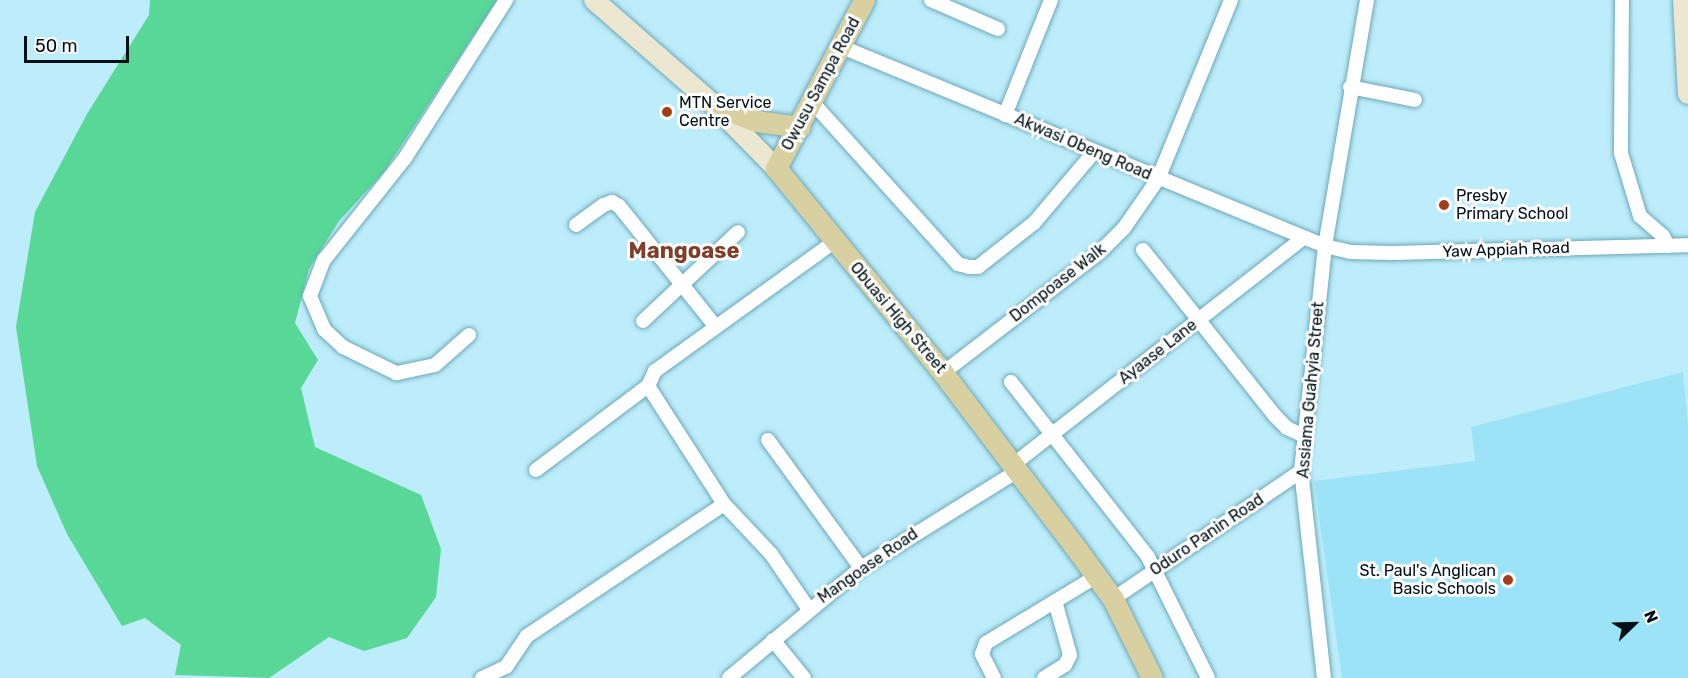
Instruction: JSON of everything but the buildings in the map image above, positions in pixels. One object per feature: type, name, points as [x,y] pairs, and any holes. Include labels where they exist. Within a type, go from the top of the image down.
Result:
[{"type":"main road","name":"Owusu Sampa Road","points":[[776,168],[813,103],[864,0]]},
{"type":"main road","points":[[714,105],[756,121],[800,127]]},
{"type":"main road","name":"Obuasi High Street","points":[[776,168],[1017,467],[1113,599],[1152,678]]},
{"type":"street","points":[[469,335],[435,365],[396,373],[343,347],[324,329],[310,296],[324,260],[405,158],[506,0]]},
{"type":"street","name":"Obuasi High Street","points":[[594,0],[714,105],[776,168]]},
{"type":"street","points":[[931,0],[998,29]]},
{"type":"street","points":[[1005,115],[1051,0]]},
{"type":"street","name":"Dompoase Walk","points":[[943,373],[1099,253],[1124,228],[1158,179],[1231,0]]},
{"type":"street","name":"Assiama Guahyia Street","points":[[1324,678],[1301,471],[1325,246],[1366,0]]},
{"type":"street","points":[[1622,0],[1622,153],[1640,216],[1663,236],[1668,246]]},
{"type":"street","points":[[1683,0],[1688,94]]},
{"type":"street","name":"Akwasi Obeng Road","points":[[842,47],[1302,239],[1325,246]]},
{"type":"street","points":[[1350,87],[1415,100]]},
{"type":"street","points":[[813,103],[958,264],[969,267],[978,267],[1034,223],[1094,152]]},
{"type":"street","points":[[576,225],[604,205],[612,202],[619,206],[716,327]]},
{"type":"street","points":[[643,321],[738,232]]},
{"type":"street","name":"Ayaase Lane","points":[[1017,467],[1052,435],[1302,239]]},
{"type":"street","points":[[536,470],[648,386],[655,371],[834,242]]},
{"type":"street","name":"Yaw Appiah Road","points":[[1325,246],[1351,252],[1390,253],[1688,245]]},
{"type":"street","points":[[1143,250],[1275,416],[1287,428],[1304,436]]},
{"type":"street","points":[[1011,382],[1156,570],[1208,678]]},
{"type":"street","points":[[648,386],[724,504],[771,555],[808,608]]},
{"type":"street","points":[[768,440],[861,568]]},
{"type":"street","name":"Mangoase Road","points":[[729,678],[808,608],[861,568],[1017,467]]},
{"type":"street","name":"Oduro Panin Road","points":[[1113,599],[1301,471]]},
{"type":"street","points":[[482,678],[506,667],[527,636],[724,504]]},
{"type":"street","points":[[994,678],[982,654],[986,643],[1097,576]]},
{"type":"street","points":[[1044,678],[1065,665],[1070,655],[1055,601]]},
{"type":"street","points":[[773,640],[804,678]]},
{"type":"shaded area","name":"St. Paul's Anglican Basic Schools","points":[[1683,372],[1688,425],[1688,678],[1342,678],[1314,481],[1475,461],[1471,427]]},
{"type":"green space","points":[[150,0],[497,0],[384,172],[339,221],[309,269],[295,323],[318,360],[301,388],[315,447],[421,495],[441,549],[436,597],[407,638],[364,651],[329,637],[269,678],[175,675],[181,645],[145,618],[122,626],[67,534],[37,466],[16,327],[35,212],[87,114],[149,15]]},
{"type":"place","name":"MTN Service Centre","points":[[667,112]]},
{"type":"place","name":"Presby Primary School","points":[[1444,205]]},
{"type":"place","name":"St. Paul's Anglican Basic Schools","points":[[1508,580]]},
{"type":"district","name":"Mangoase","points":[[684,251]]}]
